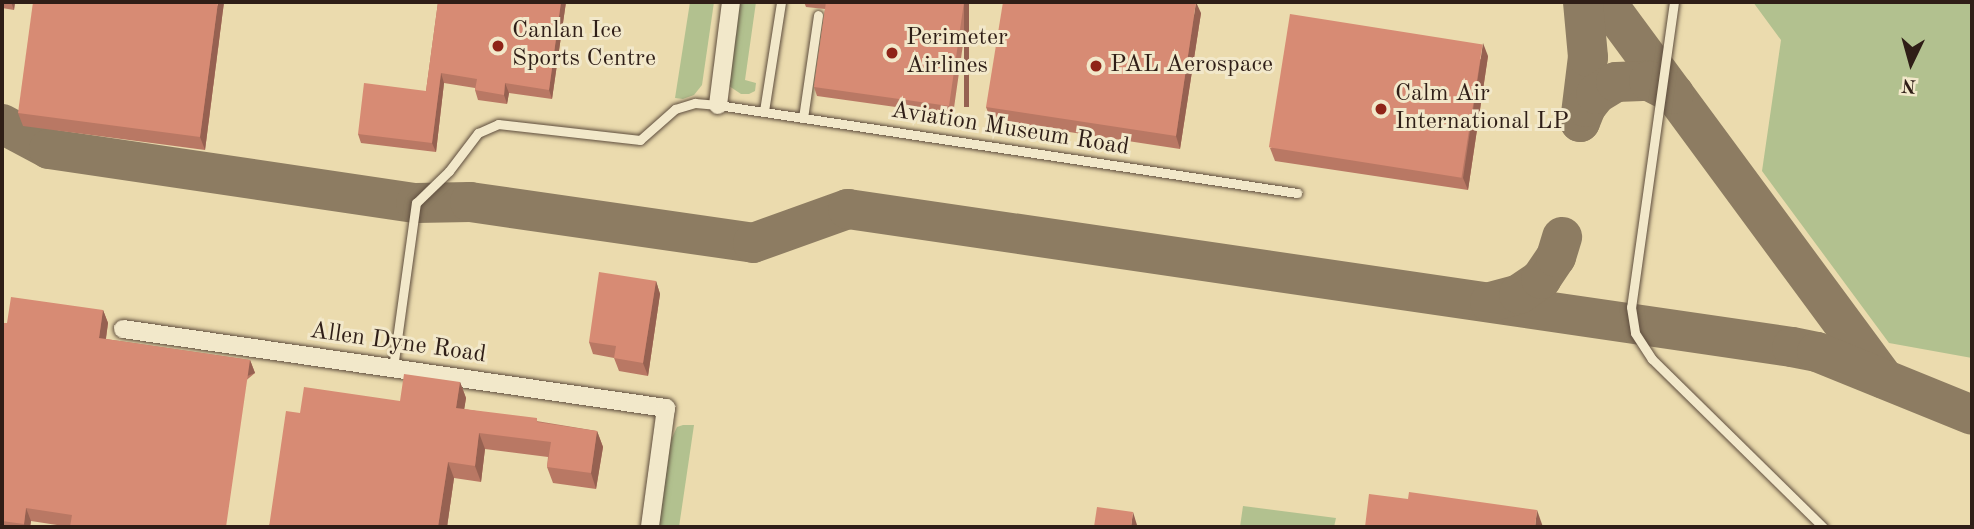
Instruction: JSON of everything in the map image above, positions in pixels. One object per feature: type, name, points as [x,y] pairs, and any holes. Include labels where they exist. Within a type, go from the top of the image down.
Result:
[{"type":"street","points":[[718,105],[732,2]]},
{"type":"street","name":"Allen Dyne Road","points":[[123,329],[666,408],[650,527]]},
{"type":"lane","points":[[764,111],[781,2]]},
{"type":"lane","points":[[1674,2],[1631,307],[1635,333],[1652,359],[1823,527]]},
{"type":"lane","points":[[803,118],[818,15]]},
{"type":"lane","name":"Aviation Museum Road","points":[[393,368],[416,203],[449,171],[485,127],[510,123],[640,140],[675,109],[695,103],[764,111],[1297,193]]},
{"type":"green space","points":[[690,2],[714,2],[702,85],[694,95],[683,99],[675,98]]},
{"type":"green space","points":[[737,2],[756,2],[745,80],[756,83],[755,91],[749,94],[741,94],[729,86]]},
{"type":"green space","points":[[1753,2],[1972,2],[1972,358],[1889,343],[1762,171],[1781,40]]},
{"type":"green space","points":[[694,425],[679,527],[658,527],[671,440],[677,427]]},
{"type":"green space","points":[[1243,506],[1336,518],[1334,527],[1240,527]]},
{"type":"building","points":[[33,2],[218,2],[200,137],[18,113]]},
{"type":"building","name":"Canlan Ice Sports Centre","points":[[438,2],[561,2],[549,90],[505,83],[504,95],[475,90],[477,79],[441,73],[432,143],[358,134],[364,83],[426,91]]},
{"type":"building","name":"Perimeter Airlines","points":[[826,2],[964,2],[949,106],[814,87]]},
{"type":"building","name":"PAL Aerospace","points":[[1003,2],[1196,2],[1176,136],[986,107]]},
{"type":"building","name":"Calm Air International LP","points":[[1290,14],[1483,45],[1461,178],[1269,147]]},
{"type":"building","points":[[599,272],[656,281],[643,363],[614,358],[616,346],[589,342]]},
{"type":"building","points":[[11,297],[103,310],[99,338],[250,360],[226,527],[70,527],[72,515],[26,508],[24,524],[2,521],[2,323],[7,323]]},
{"type":"building","points":[[404,374],[460,382],[456,408],[537,418],[537,422],[597,431],[591,473],[547,467],[551,442],[479,433],[475,466],[448,462],[438,527],[269,527],[286,411],[300,413],[304,387],[400,401]]},
{"type":"building","points":[[1409,492],[1537,510],[1535,527],[1365,527],[1369,494],[1408,499]]},
{"type":"building","points":[[1097,507],[1133,512],[1131,527],[1094,527]]},
{"type":"taxiway","points":[[1580,122],[1588,57],[1583,2]]},
{"type":"taxiway","points":[[1606,2],[1884,379]]},
{"type":"taxiway","points":[[1580,122],[1586,107],[1596,94],[1616,82],[1649,81],[1674,94]]},
{"type":"taxiway","points":[[2,124],[49,149],[416,203],[470,202],[753,243],[848,209],[1792,347],[1817,352],[1972,415]]},
{"type":"taxiway","points":[[1490,302],[1519,294],[1541,279],[1556,257],[1562,237]]},
{"type":"place","name":"Canlan Ice Sports Centre","points":[[498,46]]},
{"type":"place","name":"Perimeter Airlines","points":[[892,53]]},
{"type":"place","name":"PAL Aerospace","points":[[1096,66]]},
{"type":"place","name":"Calm Air International LP","points":[[1381,109]]}]
